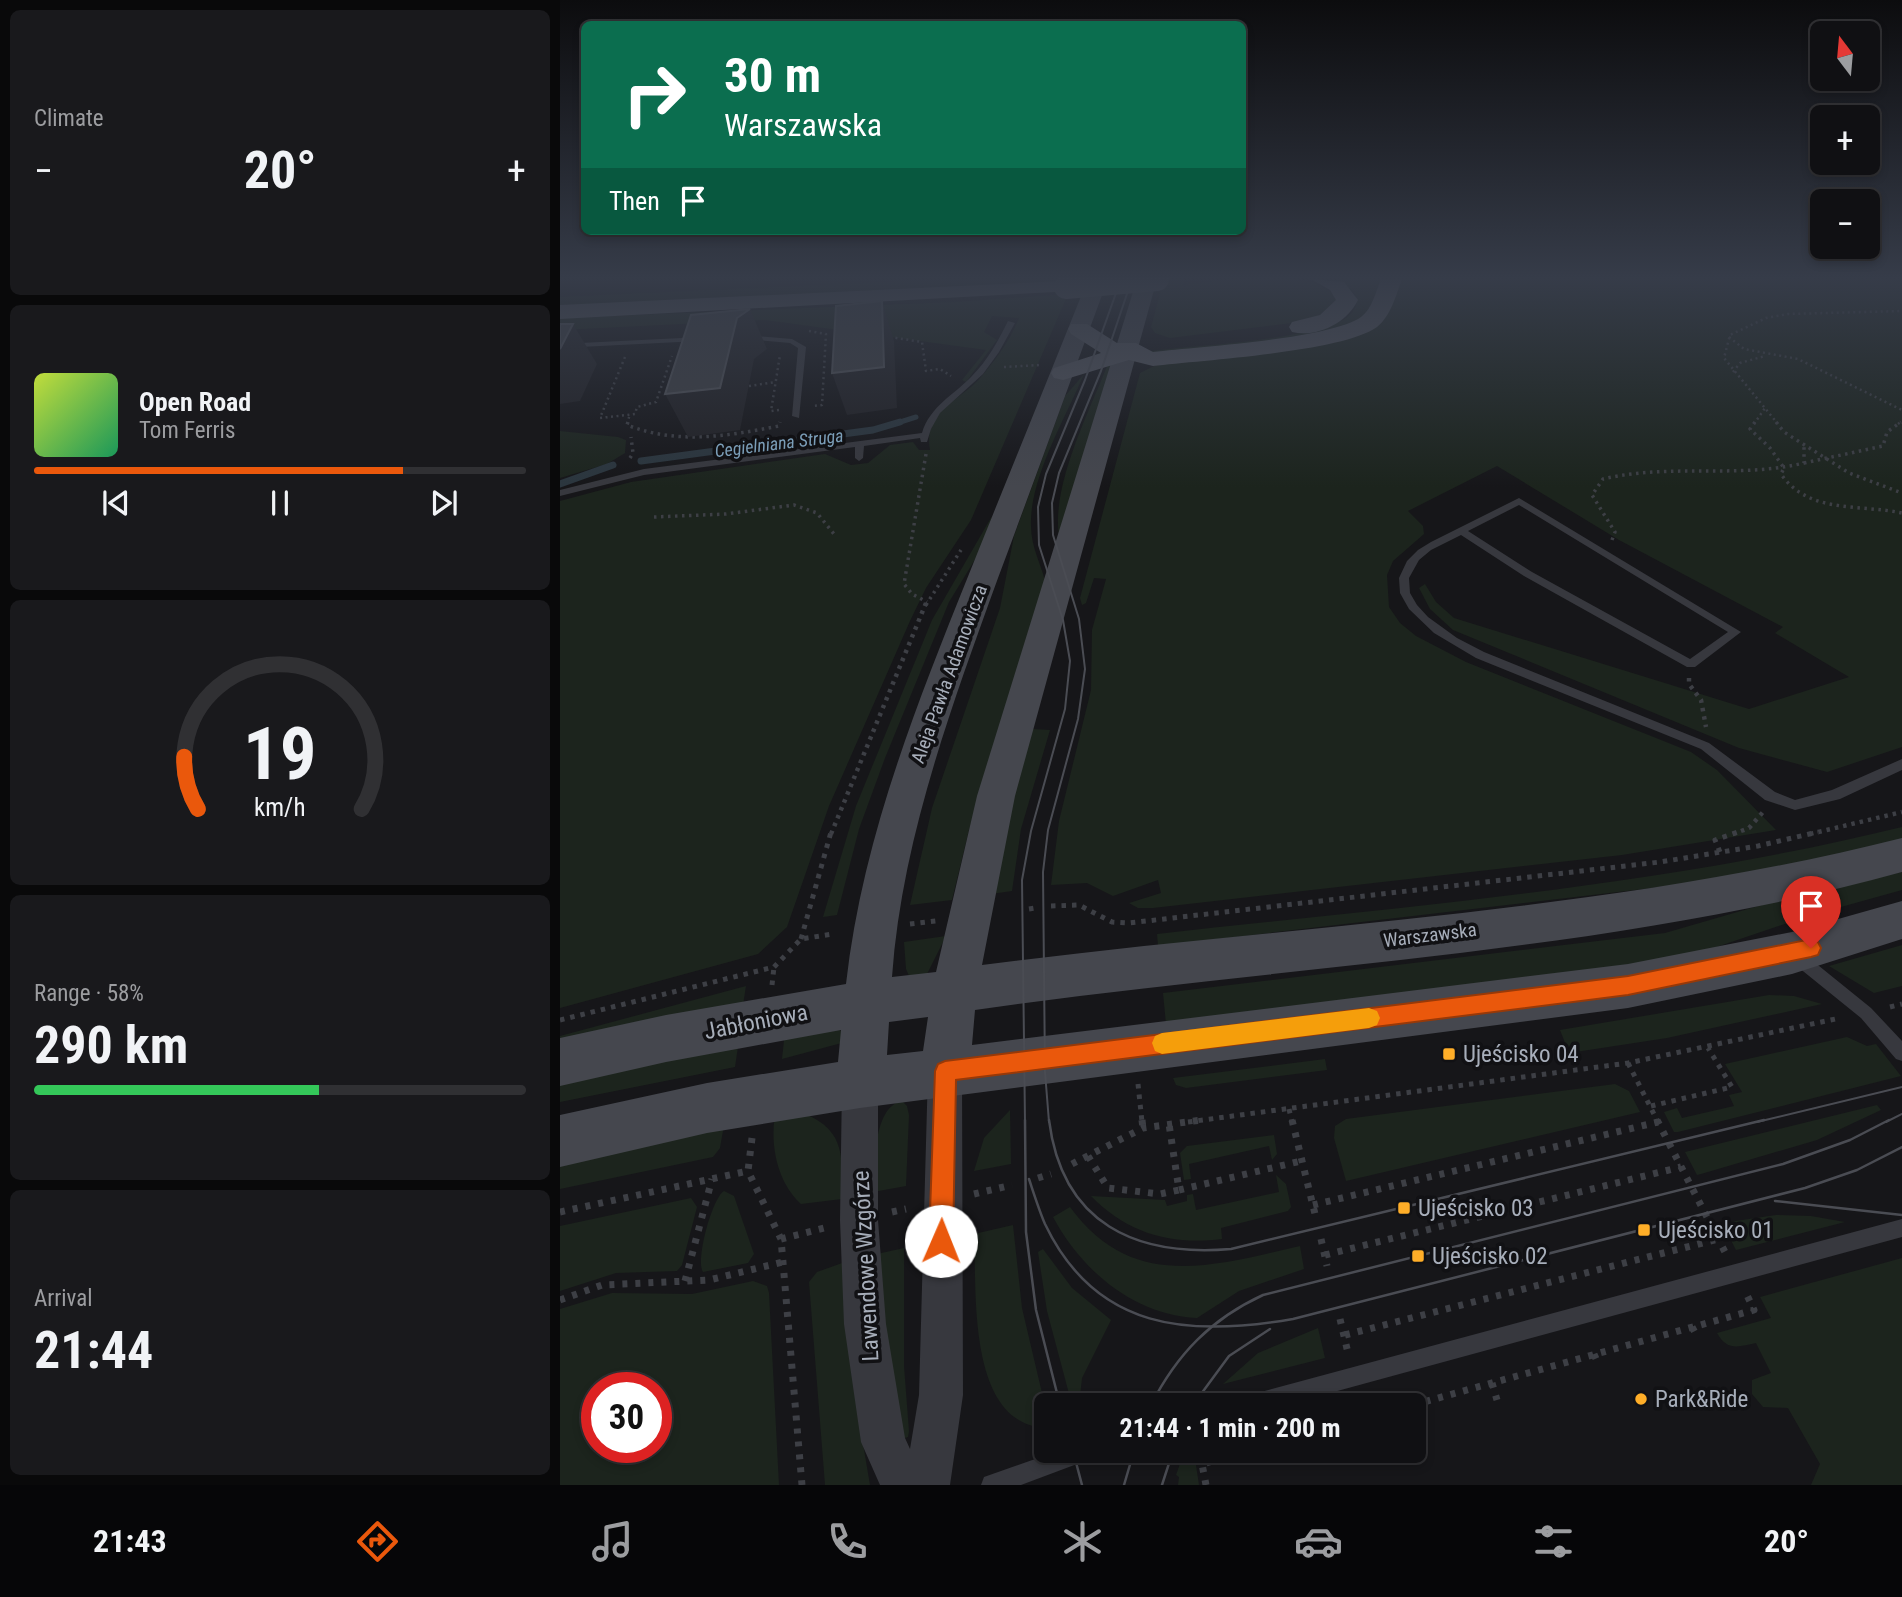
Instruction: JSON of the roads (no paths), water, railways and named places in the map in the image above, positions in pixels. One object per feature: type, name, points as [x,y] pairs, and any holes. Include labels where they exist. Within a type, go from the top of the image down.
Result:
[{"type":"main road","name":"Aleja Pawła Adamowicza","points":[[860,1083],[866,1002],[879,896],[898,820],[939,692],[1052,369],[1066,348]]},
{"type":"main road","points":[[1109,348],[1122,364]]},
{"type":"main road","points":[[945,1071],[954,990],[996,796],[1127,348]]},
{"type":"main road","points":[[1157,348],[1160,352]]},
{"type":"main road","points":[[1052,369],[1122,364],[1181,348]]},
{"type":"main road","points":[[1160,352],[1204,348]]},
{"type":"main road","name":"Warszawska","points":[[954,990],[1572,918],[1720,895],[1902,855]]},
{"type":"main road","points":[[560,1141],[708,1108],[860,1083],[1628,986],[1792,953],[1902,920]]},
{"type":"main road","name":"Jabłoniowa","points":[[560,1062],[631,1045],[866,1002],[954,990]]},
{"type":"street","points":[[928,1485],[941,1395],[945,1071]]},
{"type":"street","name":"Lawendowe Wzgórze","points":[[860,1083],[859,1220],[865,1324],[883,1442],[904,1485]]},
{"type":"lane","points":[[797,412],[802,348]]},
{"type":"lane","points":[[560,493],[644,472],[924,437],[932,417],[946,400],[967,385],[985,366],[996,348]]},
{"type":"lane","points":[[859,458],[860,444]]},
{"type":"lane","points":[[1461,531],[1528,574],[1691,664],[1736,632],[1520,501],[1461,531],[1424,550],[1410,564],[1405,583],[1406,595],[1420,618],[1447,638],[1480,655],[1705,746],[1770,796],[1795,805],[1825,799],[1902,764]]},
{"type":"lane","points":[[1792,953],[1866,1013],[1902,1053]]},
{"type":"lane","points":[[1295,1393],[1902,1228]]},
{"type":"lane","points":[[992,1485],[1053,1463]]},
{"type":"waterway","name":"Cegielniana Struga","points":[[894,424],[916,417]]},
{"type":"waterway","name":"Cegielniana Struga","points":[[641,461],[873,430],[900,422]]},
{"type":"waterway","name":"Cegielniana Struga","points":[[560,484],[613,465]]},
{"type":"tram line","points":[[1025,1122],[1022,880],[1031,831],[1065,709],[1070,661],[1063,620],[1039,545],[1038,507],[1046,474],[1096,348]]},
{"type":"tram line","points":[[1049,1122],[1045,1072],[1043,872],[1048,830],[1078,719],[1085,669],[1079,619],[1053,535],[1052,503],[1059,473],[1109,348]]},
{"type":"tram line","points":[[1757,1122],[1902,1087]]},
{"type":"tram line","points":[[1886,1122],[1902,1114]]},
{"type":"tram line","points":[[1025,1120],[1026,1232],[1036,1310],[1057,1393]]},
{"type":"tram line","points":[[1049,1120],[1057,1156],[1070,1185],[1087,1209],[1109,1226],[1135,1239],[1164,1247],[1196,1250],[1231,1249],[1764,1120]]},
{"type":"tram line","points":[[1212,1327],[1227,1315],[1263,1295],[1783,1164],[1850,1140],[1889,1120]]},
{"type":"tram line","points":[[1212,1327],[1293,1319],[1805,1188],[1857,1170],[1902,1147]]},
{"type":"tram line","points":[[1029,1179],[1045,1224],[1066,1260],[1091,1287],[1119,1306],[1150,1318],[1183,1325],[1212,1327]]},
{"type":"tram line","points":[[1775,1201],[1902,1215]]},
{"type":"tram line","points":[[1158,1393],[1184,1354],[1212,1327]]},
{"type":"tram line","points":[[1202,1393],[1229,1356],[1270,1329]]},
{"type":"tram line","points":[[1076,1463],[1082,1485]]},
{"type":"tram line","points":[[1124,1485],[1130,1463]]},
{"type":"tram line","points":[[1162,1485],[1169,1463]]},
{"type":"place","name":"Ujeścisko 04","points":[[1449,1054]]},
{"type":"place","name":"Ujeścisko 03","points":[[1404,1208]]},
{"type":"place","name":"Ujeścisko 01","points":[[1644,1230]]},
{"type":"place","name":"Ujeścisko 02","points":[[1418,1256]]},
{"type":"place","name":"Park&Ride","points":[[1641,1399]]}]
